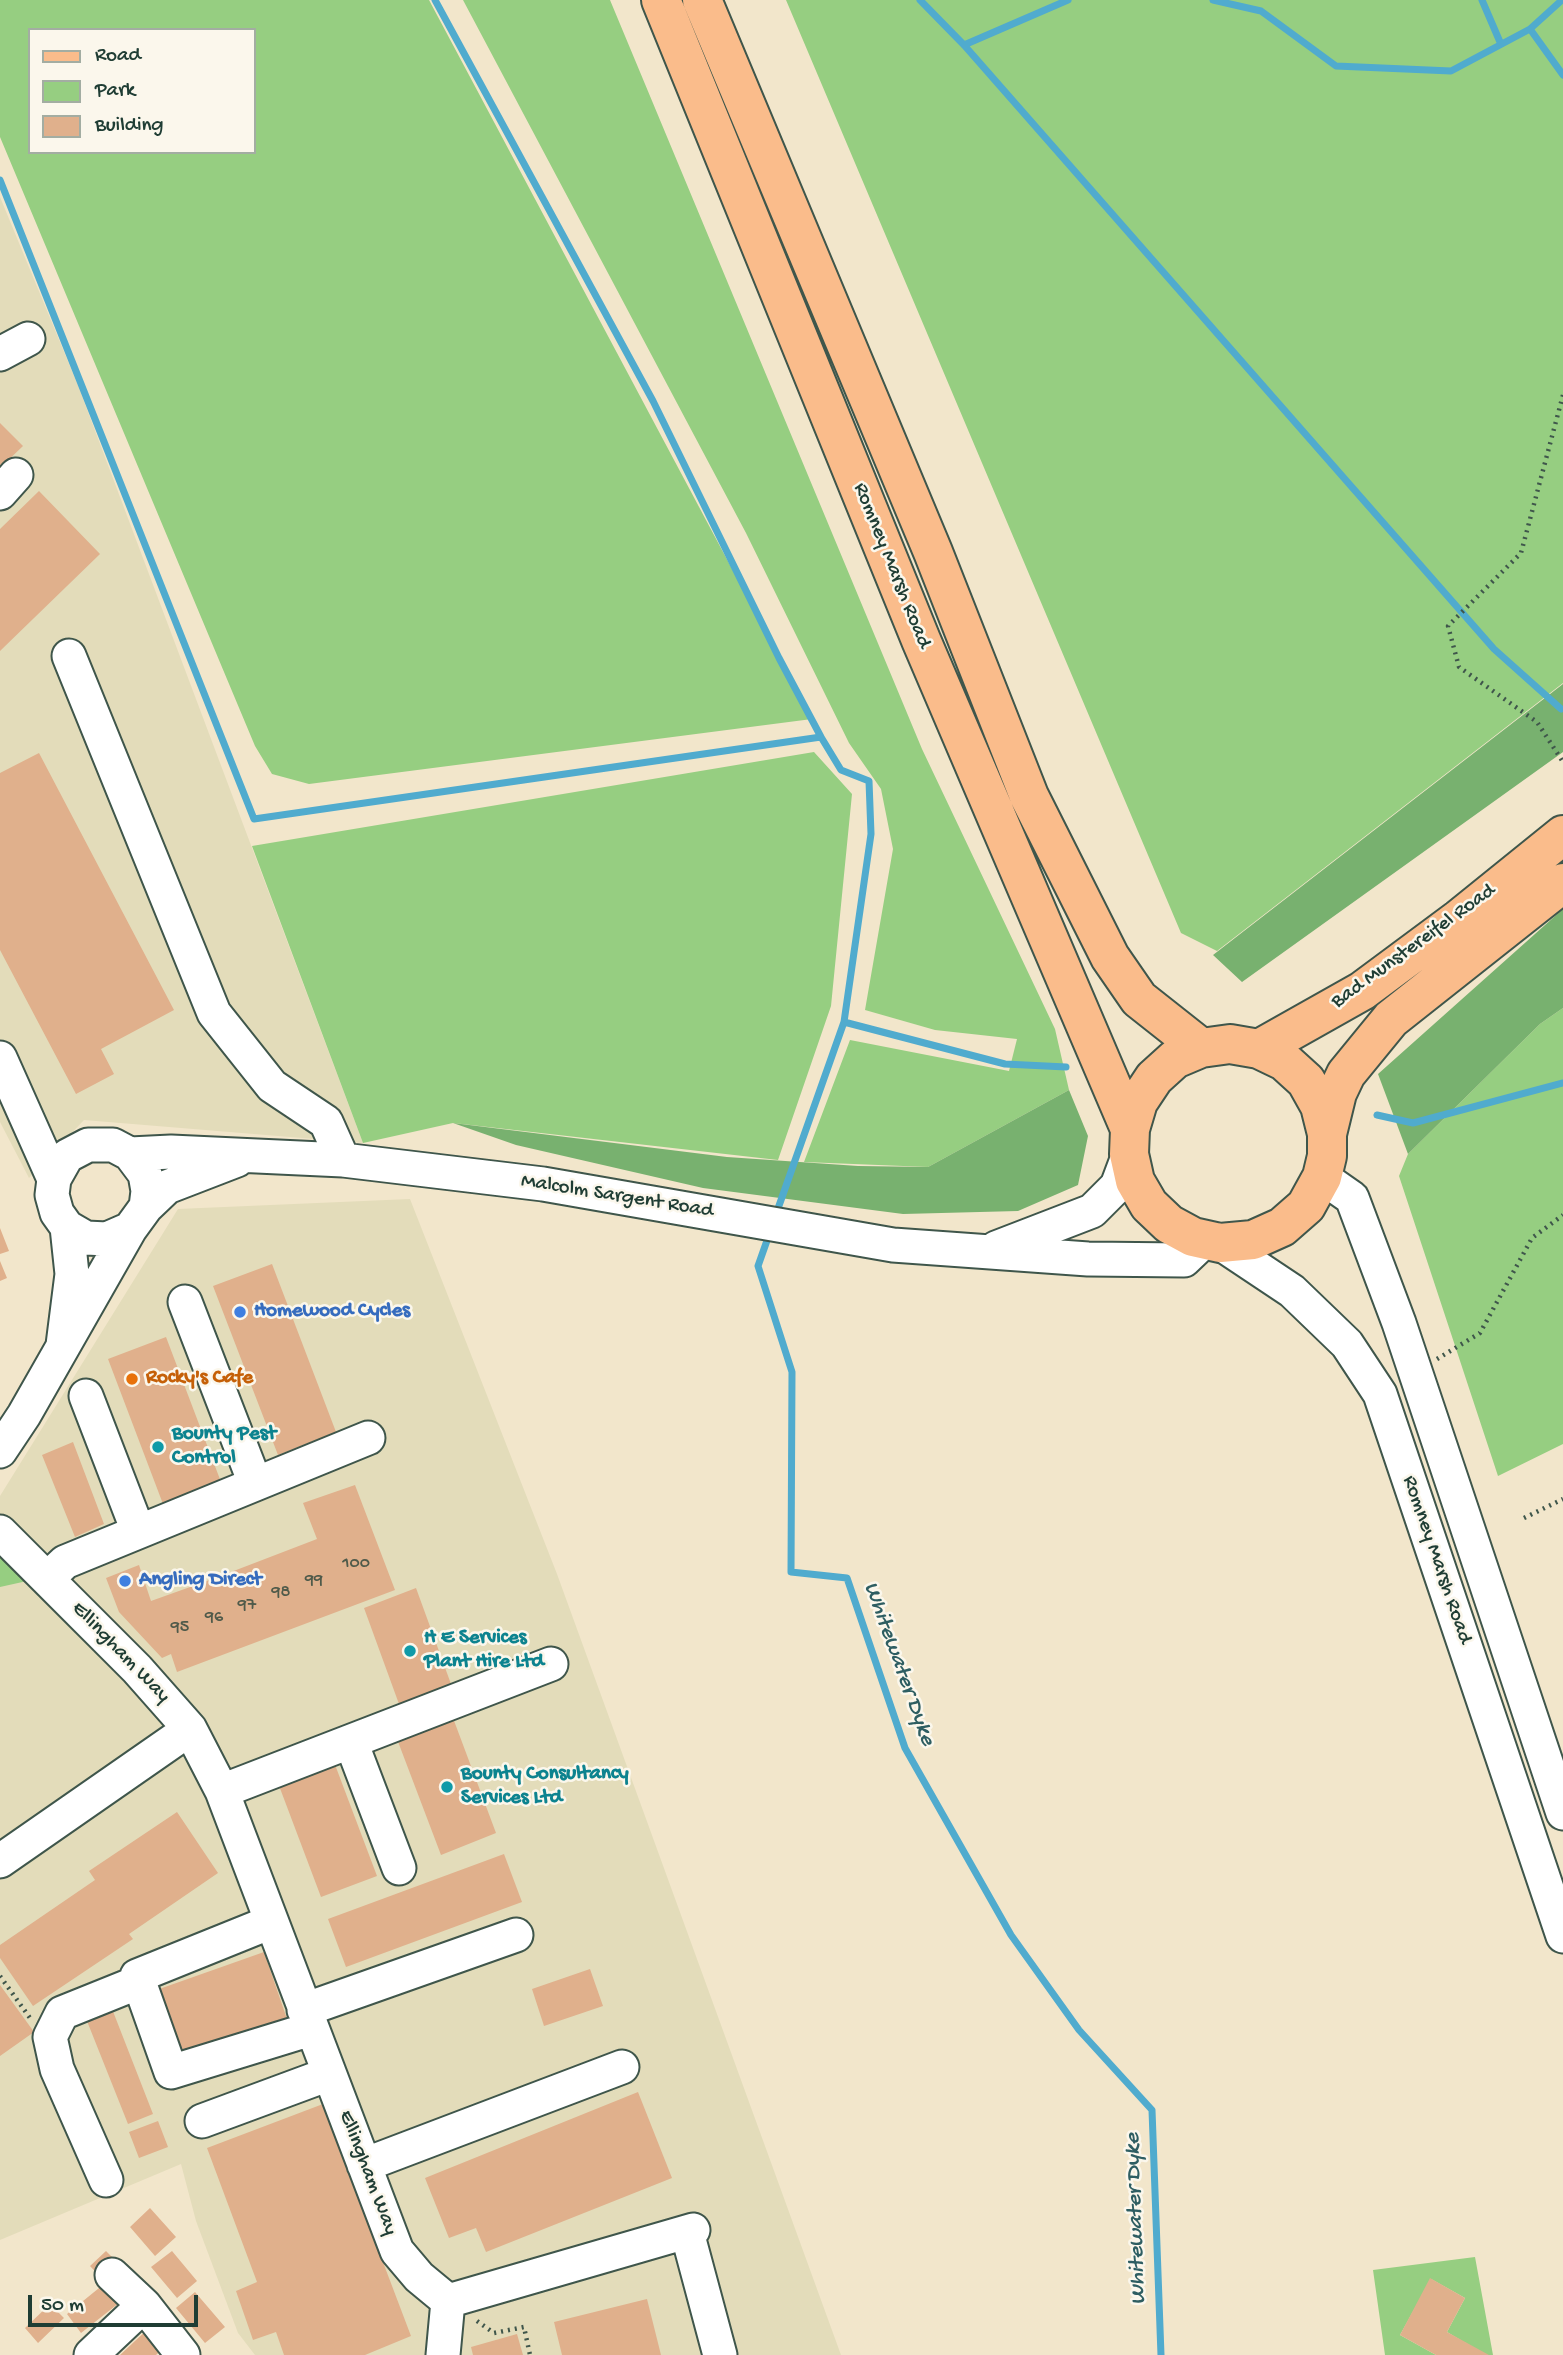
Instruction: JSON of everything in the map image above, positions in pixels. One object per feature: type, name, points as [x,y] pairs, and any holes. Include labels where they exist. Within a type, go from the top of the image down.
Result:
[{"type":"main road","name":"Romney Marsh Road","points":[[660,0],[1129,1141]]},
{"type":"main road","name":"Romney Marsh Road","points":[[702,0],[928,539],[1029,796],[1110,957],[1139,999],[1201,1048]]},
{"type":"main road","name":"Bad Munstereifel Road","points":[[1259,1049],[1362,991],[1459,919],[1563,835]]},
{"type":"main road","name":"Bad Munstereifel Road","points":[[1327,1134],[1337,1093],[1346,1074],[1391,1019],[1563,883]]},
{"type":"main road","points":[[1230,1044],[1259,1049],[1284,1061],[1306,1081],[1320,1106],[1327,1134],[1322,1177],[1306,1206],[1282,1227],[1252,1240],[1213,1241],[1169,1224],[1149,1205],[1135,1181],[1129,1141],[1138,1102],[1154,1078],[1175,1059],[1201,1048],[1230,1044]]},
{"type":"street","points":[[69,656],[214,1013],[272,1086],[326,1122],[343,1160]]},
{"type":"street","points":[[0,1058],[54,1179]]},
{"type":"street","points":[[18,1096],[61,1130],[88,1145]]},
{"type":"street","name":"Malcolm Sargent Road","points":[[987,1252],[1092,1211],[1117,1186],[1129,1141]]},
{"type":"street","points":[[0,1451],[24,1415],[138,1218],[148,1191],[145,1174],[130,1154],[113,1145],[88,1145],[67,1156],[54,1179],[52,1195],[57,1213],[67,1227],[86,1238],[107,1239],[138,1218]]},
{"type":"street","name":"Malcolm Sargent Road","points":[[130,1154],[171,1152],[343,1160],[543,1184],[893,1245],[1087,1259],[1184,1260],[1213,1241]]},
{"type":"street","name":"Malcolm Sargent Road","points":[[138,1218],[167,1187],[246,1157]]},
{"type":"street","name":"Romney Marsh Road","points":[[1322,1177],[1352,1198],[1415,1371],[1563,1813]]},
{"type":"street","points":[[63,1345],[72,1274],[67,1227]]},
{"type":"street","name":"Romney Marsh Road","points":[[1213,1241],[1292,1291],[1347,1345],[1380,1394],[1563,1936]]},
{"type":"street","points":[[185,1301],[255,1483]]},
{"type":"street","points":[[86,1396],[138,1531]]},
{"type":"street","points":[[47,1579],[65,1562],[368,1438]]},
{"type":"street","name":"Ellingham Way","points":[[0,1532],[163,1696],[190,1729],[222,1791],[397,2251],[419,2277],[448,2301]]},
{"type":"street","points":[[222,1791],[551,1664]]},
{"type":"street","points":[[0,1861],[190,1729]]},
{"type":"street","points":[[351,1742],[399,1868]]},
{"type":"street","points":[[271,1922],[137,1976],[171,2072],[308,2020],[516,1935]]},
{"type":"street","points":[[106,2180],[57,2069],[50,2037],[62,2013],[139,1982]]},
{"type":"street","points":[[365,2165],[622,2067]]},
{"type":"street","points":[[201,2121],[329,2074]]},
{"type":"street","points":[[443,2355],[448,2301],[690,2231],[720,2355]]},
{"type":"street","points":[[112,2275],[144,2305],[183,2355]]},
{"type":"street","points":[[91,2355],[144,2305]]},
{"type":"path","points":[[1563,395],[1521,553],[1471,600],[1448,626],[1458,667],[1536,722],[1563,762]]},
{"type":"path","points":[[1415,1371],[1480,1334],[1532,1238],[1563,1215]]},
{"type":"path","points":[[1524,1518],[1563,1499]]},
{"type":"path","points":[[0,1976],[31,2020],[50,2037]]},
{"type":"path","points":[[448,2301],[494,2333],[523,2327],[530,2355]]},
{"type":"shaded area","points":[[0,197],[79,388],[363,1143],[84,1120],[29,1178],[0,1122]]},
{"type":"shaded area","points":[[410,1199],[557,1574],[841,2355],[255,2355],[238,2333],[196,2221],[181,2164],[0,2240],[0,1496],[178,1209]]},
{"type":"green space","points":[[0,0],[429,0],[812,719],[309,784],[272,774],[255,746],[0,137]]},
{"type":"green space","points":[[463,0],[610,0],[922,749],[1055,1029],[1069,1090],[928,1167],[804,1162],[850,1040],[1009,1071],[1017,1039],[935,1030],[865,1010],[893,849],[881,789],[849,743],[746,533]]},
{"type":"green space","points":[[786,0],[1563,0],[1563,683],[1217,951],[1181,933]]},
{"type":"green space","points":[[1563,684],[1563,752],[1242,982],[1213,955]]},
{"type":"green space","points":[[814,752],[852,794],[831,1006],[778,1160],[453,1123],[363,1143],[252,846]]},
{"type":"green space","points":[[1563,909],[1563,1008],[1540,1024],[1408,1154],[1378,1074]]},
{"type":"green space","points":[[1563,1008],[1563,1444],[1498,1476],[1399,1176],[1408,1154],[1540,1024]]},
{"type":"green space","points":[[1069,1090],[1088,1136],[1078,1185],[1018,1211],[903,1214],[703,1188],[516,1145],[453,1123],[727,1157],[858,1166],[928,1167]]},
{"type":"green space","points":[[0,1554],[27,1581],[0,1587]]},
{"type":"green space","points":[[1475,2257],[1493,2355],[1486,2355],[1447,2332],[1465,2298],[1431,2279],[1400,2335],[1436,2355],[1385,2355],[1373,2270]]},
{"type":"building","points":[[0,423],[23,446],[0,468]]},
{"type":"building","points":[[39,491],[100,554],[0,651],[0,529]]},
{"type":"building","points":[[39,753],[174,1010],[101,1049],[114,1074],[76,1094],[0,950],[0,773]]},
{"type":"building","points":[[0,1228],[9,1251],[0,1254]]},
{"type":"building","points":[[0,1261],[7,1278],[0,1281]]},
{"type":"building","points":[[272,1264],[336,1432],[278,1455],[213,1286]]},
{"type":"building","points":[[166,1337],[221,1482],[163,1504],[108,1359]]},
{"type":"building","points":[[73,1442],[104,1524],[75,1537],[42,1455]]},
{"type":"building","points":[[355,1485],[395,1590],[177,1672],[171,1654],[162,1658],[119,1612],[106,1578],[139,1565],[151,1601],[218,1577],[317,1539],[303,1503]]},
{"type":"building","name":"H E Services Plant Hire Ltd","points":[[416,1588],[455,1695],[403,1715],[364,1608]]},
{"type":"building","points":[[453,1718],[496,1833],[441,1855],[397,1739]]},
{"type":"building","points":[[334,1762],[377,1876],[321,1897],[278,1783]]},
{"type":"building","points":[[177,1812],[218,1873],[129,1934],[133,1939],[33,2006],[0,1958],[0,1945],[95,1880],[89,1871]]},
{"type":"building","points":[[504,1854],[522,1902],[346,1967],[328,1919]]},
{"type":"building","points":[[264,1952],[287,2019],[171,2060],[148,1993]]},
{"type":"building","points":[[590,1969],[603,2006],[544,2026],[532,1989]]},
{"type":"building","points":[[0,1985],[34,2032],[0,2056]]},
{"type":"building","points":[[107,1996],[153,2114],[128,2124],[81,2006]]},
{"type":"building","points":[[638,2092],[672,2178],[486,2252],[476,2228],[449,2238],[425,2178]]},
{"type":"building","points":[[323,2104],[411,2336],[365,2355],[284,2355],[276,2332],[253,2340],[236,2291],[257,2282],[207,2148]]},
{"type":"building","points":[[158,2121],[168,2147],[139,2158],[129,2132]]},
{"type":"building","points":[[150,2208],[176,2237],[155,2256],[130,2227]]},
{"type":"building","points":[[106,2251],[119,2264],[103,2280],[90,2266]]},
{"type":"building","points":[[172,2251],[197,2281],[177,2298],[151,2267]]},
{"type":"building","points":[[1430,2278],[1465,2298],[1447,2332],[1489,2355],[1436,2355],[1400,2335]]},
{"type":"building","points":[[104,2284],[119,2303],[81,2333],[67,2314]]},
{"type":"building","points":[[195,2292],[225,2327],[205,2343],[176,2308]]},
{"type":"building","points":[[647,2299],[661,2355],[562,2355],[554,2322]]},
{"type":"building","points":[[50,2304],[64,2318],[38,2343],[25,2328]]},
{"type":"building","points":[[151,2326],[168,2344],[156,2355],[120,2355]]},
{"type":"building","points":[[517,2334],[523,2355],[473,2355],[471,2347]]},
{"type":"waterway","points":[[435,0],[653,401],[779,658],[821,737],[841,770],[869,781],[871,834],[844,1022],[775,1217]]},
{"type":"waterway","points":[[920,0],[964,45],[1494,649],[1561,709]]},
{"type":"waterway","points":[[964,45],[1068,0]]},
{"type":"waterway","points":[[1213,0],[1261,11],[1336,66],[1451,71],[1530,29],[1562,0]]},
{"type":"waterway","points":[[1482,0],[1500,42]]},
{"type":"waterway","points":[[1530,29],[1563,75]]},
{"type":"waterway","points":[[0,180],[254,819],[821,737]]},
{"type":"waterway","points":[[844,1022],[1005,1064],[1066,1067]]},
{"type":"waterway","points":[[1377,1115],[1413,1123],[1563,1083]]},
{"type":"waterway","name":"Whitewater Dyke","points":[[770,1232],[758,1266],[792,1372],[791,1572],[847,1578],[905,1748],[1011,1935],[1079,2030],[1152,2110],[1161,2355]]},
{"type":"place","name":"Homewood Cycles","points":[[240,1312]]},
{"type":"place","name":"Rocky's Cafe","points":[[132,1379]]},
{"type":"place","name":"Bounty Pest Control","points":[[158,1447]]},
{"type":"place","name":"Angling Direct","points":[[125,1581]]},
{"type":"place","name":"H E Services Plant Hire Ltd","points":[[410,1651]]},
{"type":"place","name":"Bounty Consultancy Services Ltd","points":[[447,1787]]}]
